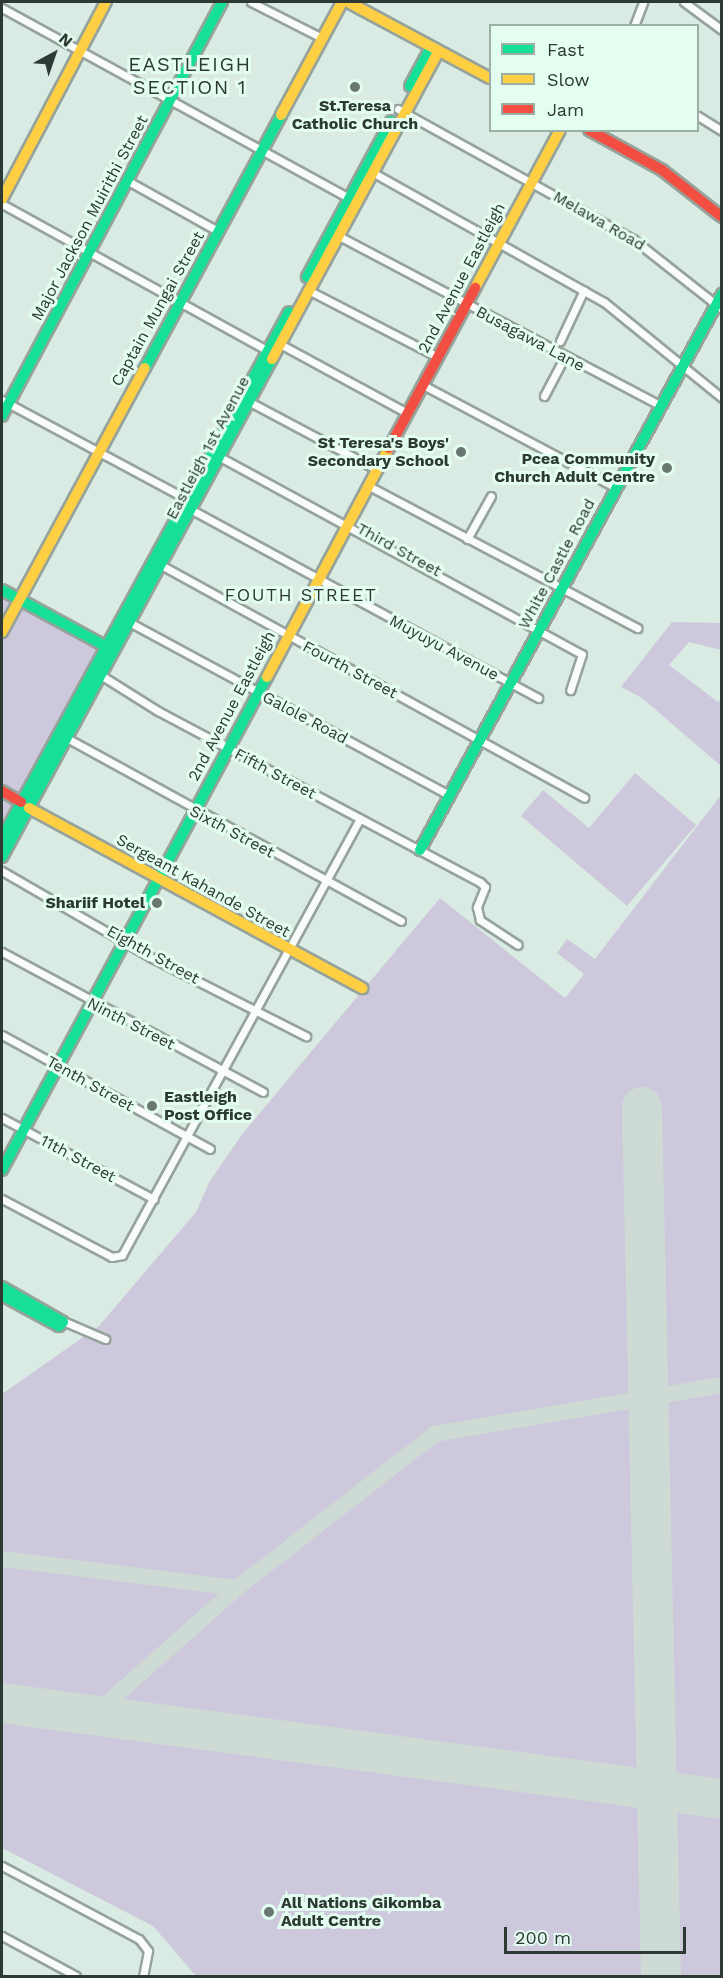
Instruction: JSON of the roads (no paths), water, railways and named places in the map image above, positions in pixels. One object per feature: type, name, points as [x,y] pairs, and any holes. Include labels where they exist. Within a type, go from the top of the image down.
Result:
[{"type":"street","points":[[2,199],[105,2]]},
{"type":"street","name":"Major Jackson Muirithi Street","points":[[2,416],[5,402],[90,253],[222,2]]},
{"type":"street","points":[[251,2],[322,38]]},
{"type":"street","name":"Captain Mungai Street","points":[[2,632],[342,2]]},
{"type":"street","points":[[348,2],[489,78]]},
{"type":"street","points":[[635,24],[643,2]]},
{"type":"street","points":[[684,2],[722,30]]},
{"type":"street","points":[[2,8],[77,53],[351,200]]},
{"type":"street","points":[[416,38],[425,66],[444,60],[462,64]]},
{"type":"street","name":"Eastleigh 1st Avenue","points":[[2,838],[25,805],[65,737],[161,566],[268,351],[435,49]]},
{"type":"street","name":"Eastleigh 1st Avenue","points":[[2,857],[25,805],[105,646],[220,457],[337,236],[351,200],[372,172],[400,110]]},
{"type":"street","name":"Melawa Road","points":[[400,110],[633,238],[719,307]]},
{"type":"street","points":[[699,117],[722,131]]},
{"type":"street","name":"2nd Avenue Eastleigh","points":[[3,1163],[23,1130],[88,1003],[193,812],[367,485],[467,305],[496,243],[559,132]]},
{"type":"street","points":[[593,132],[662,170],[722,217]]},
{"type":"street","points":[[372,172],[584,290],[722,398]]},
{"type":"street","points":[[128,181],[218,231]]},
{"type":"street","points":[[2,204],[268,351]]},
{"type":"street","name":"Busagawa Lane","points":[[337,236],[564,358],[661,406]]},
{"type":"street","points":[[308,290],[438,357]]},
{"type":"street","points":[[560,341],[584,290]]},
{"type":"street","name":"White Castle Road","points":[[420,850],[615,487],[719,307],[722,294]]},
{"type":"street","points":[[280,344],[406,413]]},
{"type":"street","points":[[544,396],[564,358]]},
{"type":"street","points":[[423,385],[615,487]]},
{"type":"street","points":[[249,401],[376,470]]},
{"type":"street","name":"Muyuyu Avenue","points":[[5,402],[98,451],[317,580],[538,699]]},
{"type":"street","name":"Third Street","points":[[220,457],[348,522],[575,649],[583,660],[570,690]]},
{"type":"street","points":[[367,485],[637,628]]},
{"type":"street","points":[[467,539],[491,496]]},
{"type":"street","name":"Fourth Street","points":[[161,566],[509,754],[584,798]]},
{"type":"street","points":[[2,590],[105,646]]},
{"type":"street","name":"Galole Road","points":[[129,622],[449,795]]},
{"type":"street","name":"Fifth Street","points":[[99,674],[226,748],[455,868],[485,887],[477,907],[480,920],[518,945]]},
{"type":"street","name":"Sixth Street","points":[[65,737],[193,812],[400,921]]},
{"type":"street","name":"Sergeant Kahande Street","points":[[2,791],[362,988]]},
{"type":"street","points":[[2,1199],[112,1257],[125,1251],[291,951],[360,819]]},
{"type":"street","name":"Eighth Street","points":[[2,871],[123,940],[306,1036]]},
{"type":"street","name":"Ninth Street","points":[[2,952],[88,1003],[262,1092]]},
{"type":"street","name":"Tenth Street","points":[[2,1035],[210,1149]]},
{"type":"street","name":"11th Street","points":[[2,1118],[154,1198]]},
{"type":"street","points":[[2,1287],[63,1321],[105,1339]]},
{"type":"street","points":[[2,1295],[59,1326],[63,1321]]},
{"type":"street","points":[[2,1866],[139,1939],[148,1951],[143,1977]]},
{"type":"street","points":[[2,1936],[76,1977]]},
{"type":"place","name":"St.Teresa Catholic Church","points":[[355,87]]},
{"type":"place","name":"St Teresa's Boys' Secondary School","points":[[461,452]]},
{"type":"place","name":"Pcea Community Church Adult Centre","points":[[667,468]]},
{"type":"place","name":"Shariif Hotel","points":[[157,903]]},
{"type":"place","name":"Eastleigh Post Office","points":[[152,1106]]},
{"type":"place","name":"All Nations Gikomba Adult Centre","points":[[269,1912]]},
{"type":"district","name":"EASTLEIGH SECTION 1","points":[[190,76]]},
{"type":"district","name":"FOUTH STREET","points":[[301,595]]}]
